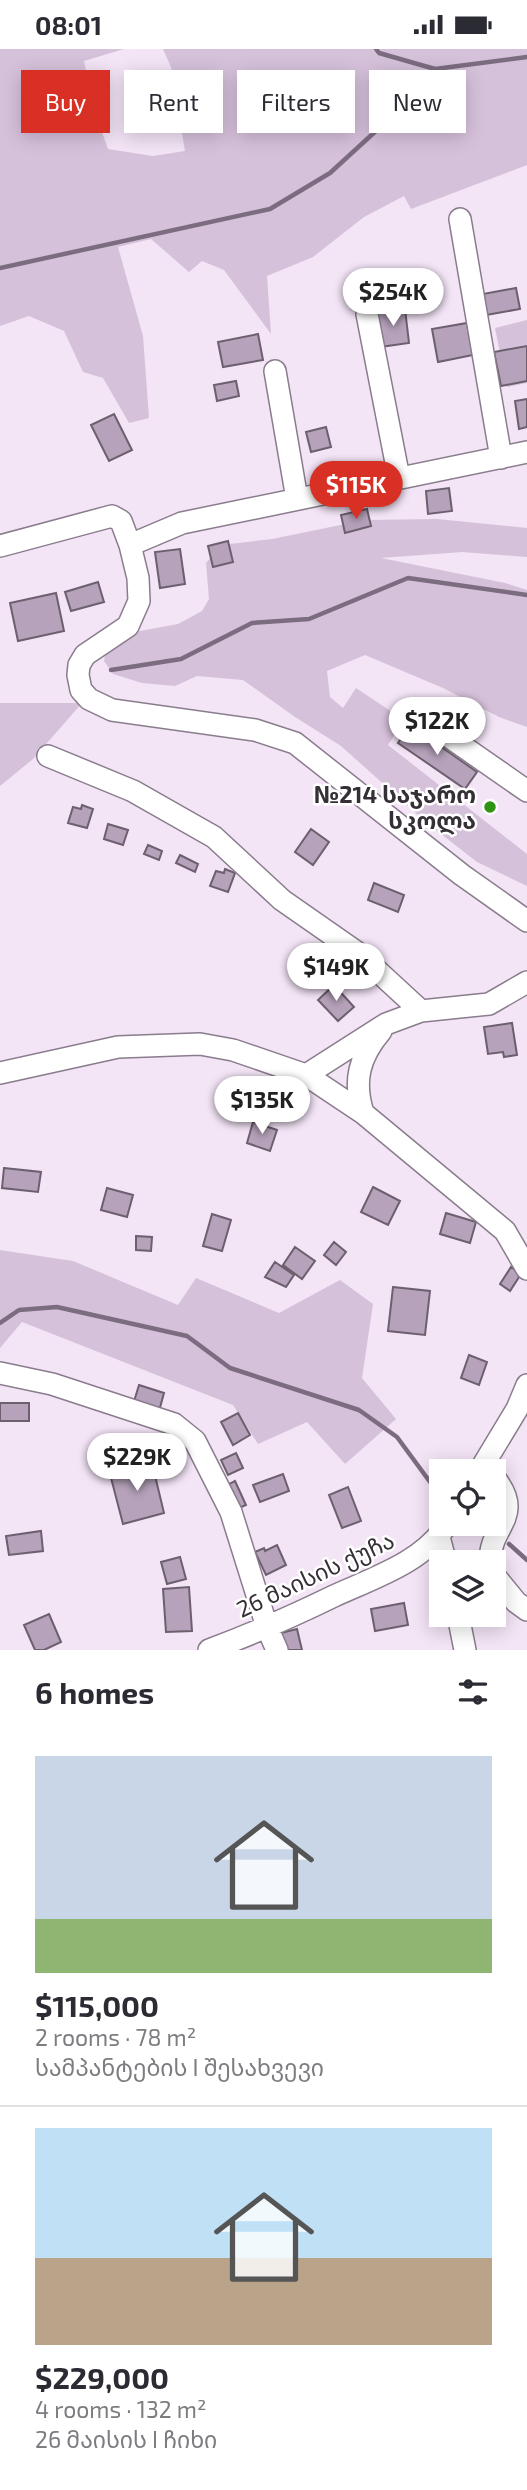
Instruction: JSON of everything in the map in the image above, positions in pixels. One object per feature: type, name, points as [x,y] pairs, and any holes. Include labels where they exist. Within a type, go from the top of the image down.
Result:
[{"type":"street","points":[[460,219],[501,458]]},
{"type":"street","points":[[368,314],[399,478]]},
{"type":"street","points":[[275,370],[297,499]]},
{"type":"street","points":[[130,545],[182,523],[527,452]]},
{"type":"street","points":[[0,546],[112,516],[121,521],[138,578],[139,601],[128,626],[85,655],[79,665],[81,690],[89,699],[112,710],[255,730],[295,743],[463,875],[527,921]]},
{"type":"street","points":[[415,713],[527,791]]},
{"type":"street","points":[[48,756],[133,791],[214,837],[282,900],[358,953],[421,1011]]},
{"type":"street","points":[[306,1075],[386,1024],[421,1011],[489,1004],[527,982]]},
{"type":"street","points":[[363,1113],[357,1092],[360,1064],[386,1024]]},
{"type":"street","points":[[0,1073],[118,1047],[200,1044],[233,1050],[306,1075],[363,1113],[505,1231],[527,1269]]},
{"type":"street","points":[[0,1373],[51,1384],[174,1424],[195,1441],[231,1512],[267,1627],[277,1650]]},
{"type":"street","points":[[494,1459],[505,1441],[527,1385]]},
{"type":"street","points":[[506,1493],[506,1511]]},
{"type":"street","name":"26 მაისის ქუჩა","points":[[209,1650],[267,1627],[402,1565],[437,1536]]},
{"type":"street","points":[[506,1590],[527,1610]]},
{"type":"street","points":[[460,1627],[465,1650]]},
{"type":"shaded area","points":[[0,49],[124,49],[84,61],[86,70],[21,70],[21,133],[102,133],[108,149],[153,156],[185,151],[182,133],[223,133],[223,70],[172,70],[163,49],[527,49],[527,165],[411,209],[404,196],[364,217],[313,257],[267,276],[271,334],[224,270],[202,261],[189,272],[151,239],[118,247],[143,336],[149,418],[129,423],[103,378],[83,372],[64,331],[29,316],[0,326]]},
{"type":"shaded area","points":[[527,320],[527,383],[507,387],[495,328]]},
{"type":"shaded area","points":[[437,519],[527,528],[527,557],[462,552],[381,558],[505,583],[527,590],[527,727],[499,717],[443,688],[365,655],[327,671],[330,697],[343,708],[356,688],[404,720],[388,745],[527,854],[527,886],[477,862],[427,823],[341,746],[243,680],[197,676],[175,686],[142,683],[113,674],[104,661],[108,642],[140,631],[178,624],[202,611],[209,599],[206,563],[221,545],[272,539],[365,520]]},
{"type":"shaded area","points":[[0,703],[82,703],[33,759],[0,786]]},
{"type":"shaded area","points":[[0,1250],[73,1261],[178,1305],[196,1278],[279,1313],[340,1280],[373,1304],[362,1378],[396,1419],[345,1464],[307,1422],[258,1444],[233,1405],[22,1322],[0,1348]]},
{"type":"building","points":[[516,288],[520,309],[486,315],[483,294]]},
{"type":"building","points":[[405,309],[409,343],[380,347],[376,313]]},
{"type":"building","points":[[467,323],[473,355],[438,362],[432,329]]},
{"type":"building","points":[[258,334],[263,360],[223,367],[218,342]]},
{"type":"building","points":[[527,346],[527,381],[501,386],[494,352]]},
{"type":"building","points":[[236,381],[239,396],[217,401],[214,385]]},
{"type":"building","points":[[527,399],[527,427],[519,429],[515,401]]},
{"type":"building","points":[[114,414],[132,450],[109,461],[91,425]]},
{"type":"building","points":[[326,427],[331,447],[311,452],[306,432]]},
{"type":"building","points":[[449,488],[452,511],[428,514],[426,491]]},
{"type":"building","points":[[367,509],[371,526],[345,533],[341,515]]},
{"type":"building","points":[[228,541],[233,562],[213,567],[208,546]]},
{"type":"building","points":[[180,549],[185,584],[160,588],[155,552]]},
{"type":"building","points":[[98,582],[104,602],[71,611],[65,592]]},
{"type":"building","points":[[56,593],[64,631],[18,641],[10,603]]},
{"type":"building","points":[[410,725],[477,772],[465,789],[398,743]]},
{"type":"building","points":[[82,805],[93,809],[87,828],[68,823],[73,807],[81,809]]},
{"type":"building","points":[[108,824],[128,830],[123,845],[104,839]]},
{"type":"building","points":[[311,829],[329,842],[313,865],[295,852]]},
{"type":"building","points":[[148,845],[162,851],[159,860],[144,854]]},
{"type":"building","points":[[180,855],[198,864],[195,872],[176,863]]},
{"type":"building","points":[[225,869],[235,873],[228,892],[210,886],[216,871],[224,873]]},
{"type":"building","points":[[374,883],[404,895],[398,912],[368,900]]},
{"type":"building","points":[[334,985],[354,1007],[338,1021],[318,1000]]},
{"type":"building","points":[[512,1023],[517,1055],[504,1057],[503,1052],[488,1054],[484,1027]]},
{"type":"building","points":[[253,1122],[277,1130],[270,1151],[247,1143]]},
{"type":"building","points":[[4,1168],[41,1172],[38,1192],[2,1188]]},
{"type":"building","points":[[373,1187],[400,1201],[388,1225],[361,1212]]},
{"type":"building","points":[[107,1188],[133,1195],[127,1217],[101,1210]]},
{"type":"building","points":[[446,1213],[476,1222],[470,1243],[440,1234]]},
{"type":"building","points":[[212,1214],[231,1220],[222,1251],[203,1246]]},
{"type":"building","points":[[136,1236],[152,1237],[151,1251],[136,1250]]},
{"type":"building","points":[[334,1242],[346,1252],[336,1265],[324,1255]]},
{"type":"building","points":[[295,1247],[315,1261],[302,1279],[283,1265]]},
{"type":"building","points":[[275,1262],[294,1275],[286,1287],[265,1277]]},
{"type":"building","points":[[511,1267],[521,1274],[510,1291],[500,1284]]},
{"type":"building","points":[[393,1287],[430,1291],[425,1335],[388,1331]]},
{"type":"building","points":[[469,1355],[487,1362],[479,1385],[461,1378]]},
{"type":"building","points":[[139,1385],[164,1393],[158,1415],[132,1408]]},
{"type":"building","points":[[0,1403],[29,1403],[29,1421],[0,1421]]},
{"type":"building","points":[[238,1413],[250,1435],[233,1445],[221,1422]]},
{"type":"building","points":[[112,1450],[130,1450],[130,1469],[111,1469]]},
{"type":"building","points":[[236,1453],[243,1468],[228,1475],[221,1460]]},
{"type":"building","points":[[152,1463],[164,1513],[123,1524],[110,1474]]},
{"type":"building","points":[[283,1474],[289,1491],[260,1502],[253,1485]]},
{"type":"building","points":[[235,1481],[246,1505],[237,1509],[226,1486]]},
{"type":"building","points":[[348,1487],[361,1521],[342,1528],[329,1495]]},
{"type":"building","points":[[41,1531],[43,1551],[9,1555],[6,1536]]},
{"type":"building","points":[[277,1545],[286,1565],[266,1575],[255,1552]]},
{"type":"building","points":[[180,1557],[186,1579],[167,1584],[161,1562]]},
{"type":"building","points":[[189,1587],[192,1631],[166,1632],[163,1589]]},
{"type":"building","points":[[404,1603],[408,1625],[375,1631],[371,1609]]},
{"type":"building","points":[[49,1614],[61,1642],[44,1650],[35,1650],[24,1625]]},
{"type":"building","points":[[297,1629],[302,1650],[285,1650],[281,1633]]},
{"type":"waterway","points":[[376,49],[379,53],[435,69],[527,57]]},
{"type":"waterway","points":[[0,268],[270,209],[330,173],[401,108],[435,69]]},
{"type":"waterway","points":[[111,670],[181,659],[252,623],[309,619],[408,578],[527,595]]},
{"type":"waterway","points":[[0,1323],[19,1310],[57,1307],[187,1336],[230,1368],[359,1410],[397,1437],[429,1481]]},
{"type":"waterway","points":[[509,1544],[527,1560]]},
{"type":"place","name":"№214 საჯარო სკოლა","points":[[490,807]]}]
